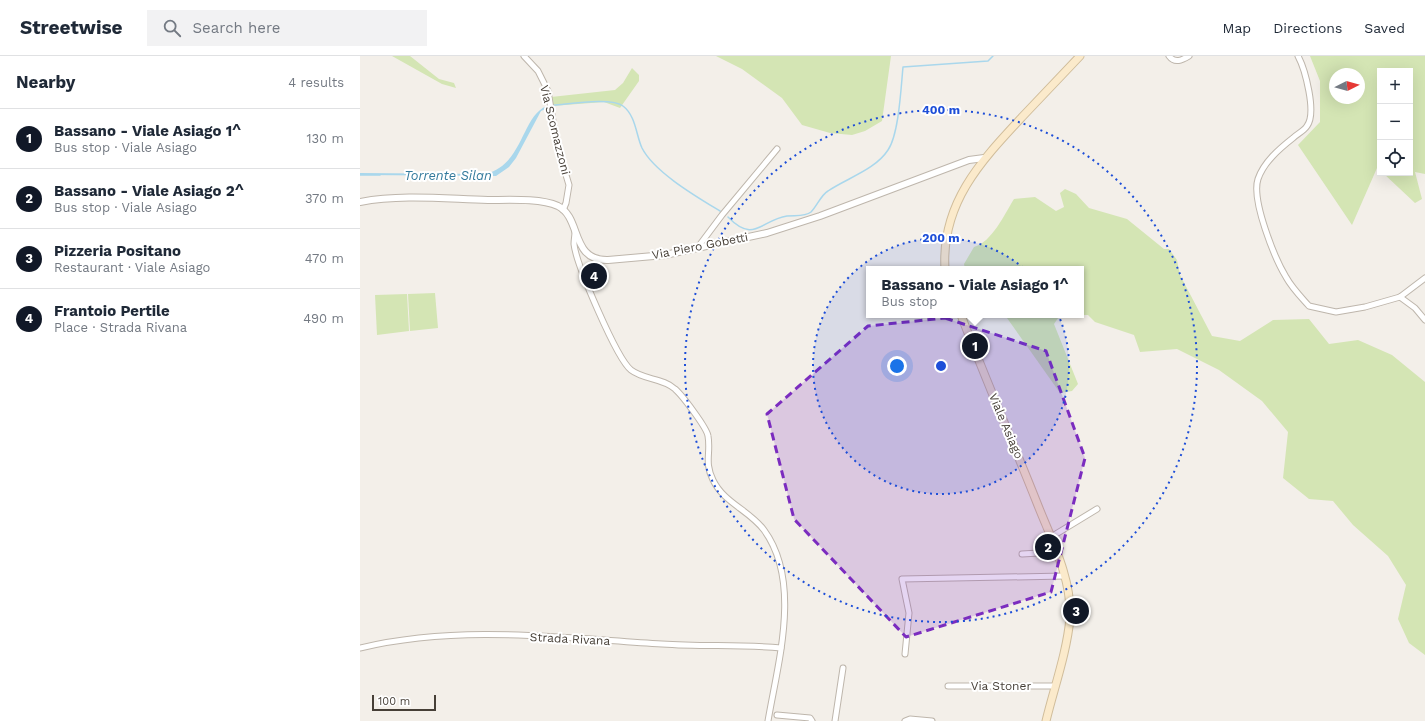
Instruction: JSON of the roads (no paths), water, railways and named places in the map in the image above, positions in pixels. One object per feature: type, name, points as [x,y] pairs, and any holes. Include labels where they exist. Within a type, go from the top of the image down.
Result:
[{"type":"main road","points":[[945,266],[945,243],[956,203],[968,180],[984,158],[1080,56]]},
{"type":"main road","name":"Viale Asiago","points":[[962,318],[985,378],[1010,433],[1065,576],[1070,617],[1068,633],[1046,721]]},
{"type":"street","name":"Via Scomazzoni","points":[[524,56],[538,71],[549,95],[556,140],[568,185],[566,202],[563,210]]},
{"type":"street","points":[[1169,56],[1174,61],[1178,61],[1189,56]]},
{"type":"street","points":[[1298,56],[1304,66],[1309,87],[1311,117],[1307,126],[1285,144],[1266,163],[1258,179],[1256,191],[1270,243],[1286,278],[1309,306],[1336,312],[1365,307],[1400,297],[1425,278]]},
{"type":"street","points":[[698,248],[722,215],[777,149]]},
{"type":"street","name":"Via Piero Gobetti","points":[[563,210],[583,249],[590,256],[601,260],[665,255],[767,233],[969,160],[984,158]]},
{"type":"street","points":[[360,202],[395,198],[516,200],[550,204],[563,210]]},
{"type":"street","points":[[575,232],[574,243],[584,277],[622,358],[632,370],[669,384],[681,396],[705,427],[708,435],[707,465],[719,491],[725,498],[757,522],[775,548],[782,567],[784,619],[781,648],[768,721]]},
{"type":"street","points":[[1400,297],[1415,308],[1425,320]]},
{"type":"street","points":[[1051,537],[1097,509]]},
{"type":"street","points":[[1022,554],[1056,552]]},
{"type":"street","points":[[905,654],[909,613],[902,579],[1065,576]]},
{"type":"street","name":"Strada Rivana","points":[[360,648],[415,637],[459,634],[781,648]]},
{"type":"street","points":[[835,721],[843,668]]},
{"type":"street","name":"Via Stoner","points":[[948,686],[1054,686]]},
{"type":"street","points":[[777,714],[810,718],[812,721]]},
{"type":"street","points":[[905,721],[910,719],[932,721]]},
{"type":"water","points":[[550,105],[550,107],[541,111],[516,158],[509,167],[496,176],[360,175],[360,173],[485,174],[498,169],[508,160],[533,117],[541,110]]},
{"type":"waterway","name":"Torrente Silan","points":[[728,217],[737,225],[751,230],[778,218],[809,214],[826,193],[876,163],[888,150],[892,143],[897,122],[903,67],[988,61],[993,56]]},
{"type":"waterway","name":"Torrente Silan","points":[[554,105],[600,101],[617,103],[623,106],[631,115],[642,148],[656,166],[677,183],[720,211]]},
{"type":"waterway","name":"Torrente Silan","points":[[360,175],[380,175]]},
{"type":"place","name":"Frantoio Pertile","points":[[594,276]]},
{"type":"place","name":"Bassano - Viale Asiago 1^","points":[[975,346]]},
{"type":"place","name":"Bassano - Viale Asiago 2^","points":[[1048,547]]},
{"type":"place","name":"Pizzeria Positano","points":[[1076,611]]}]
